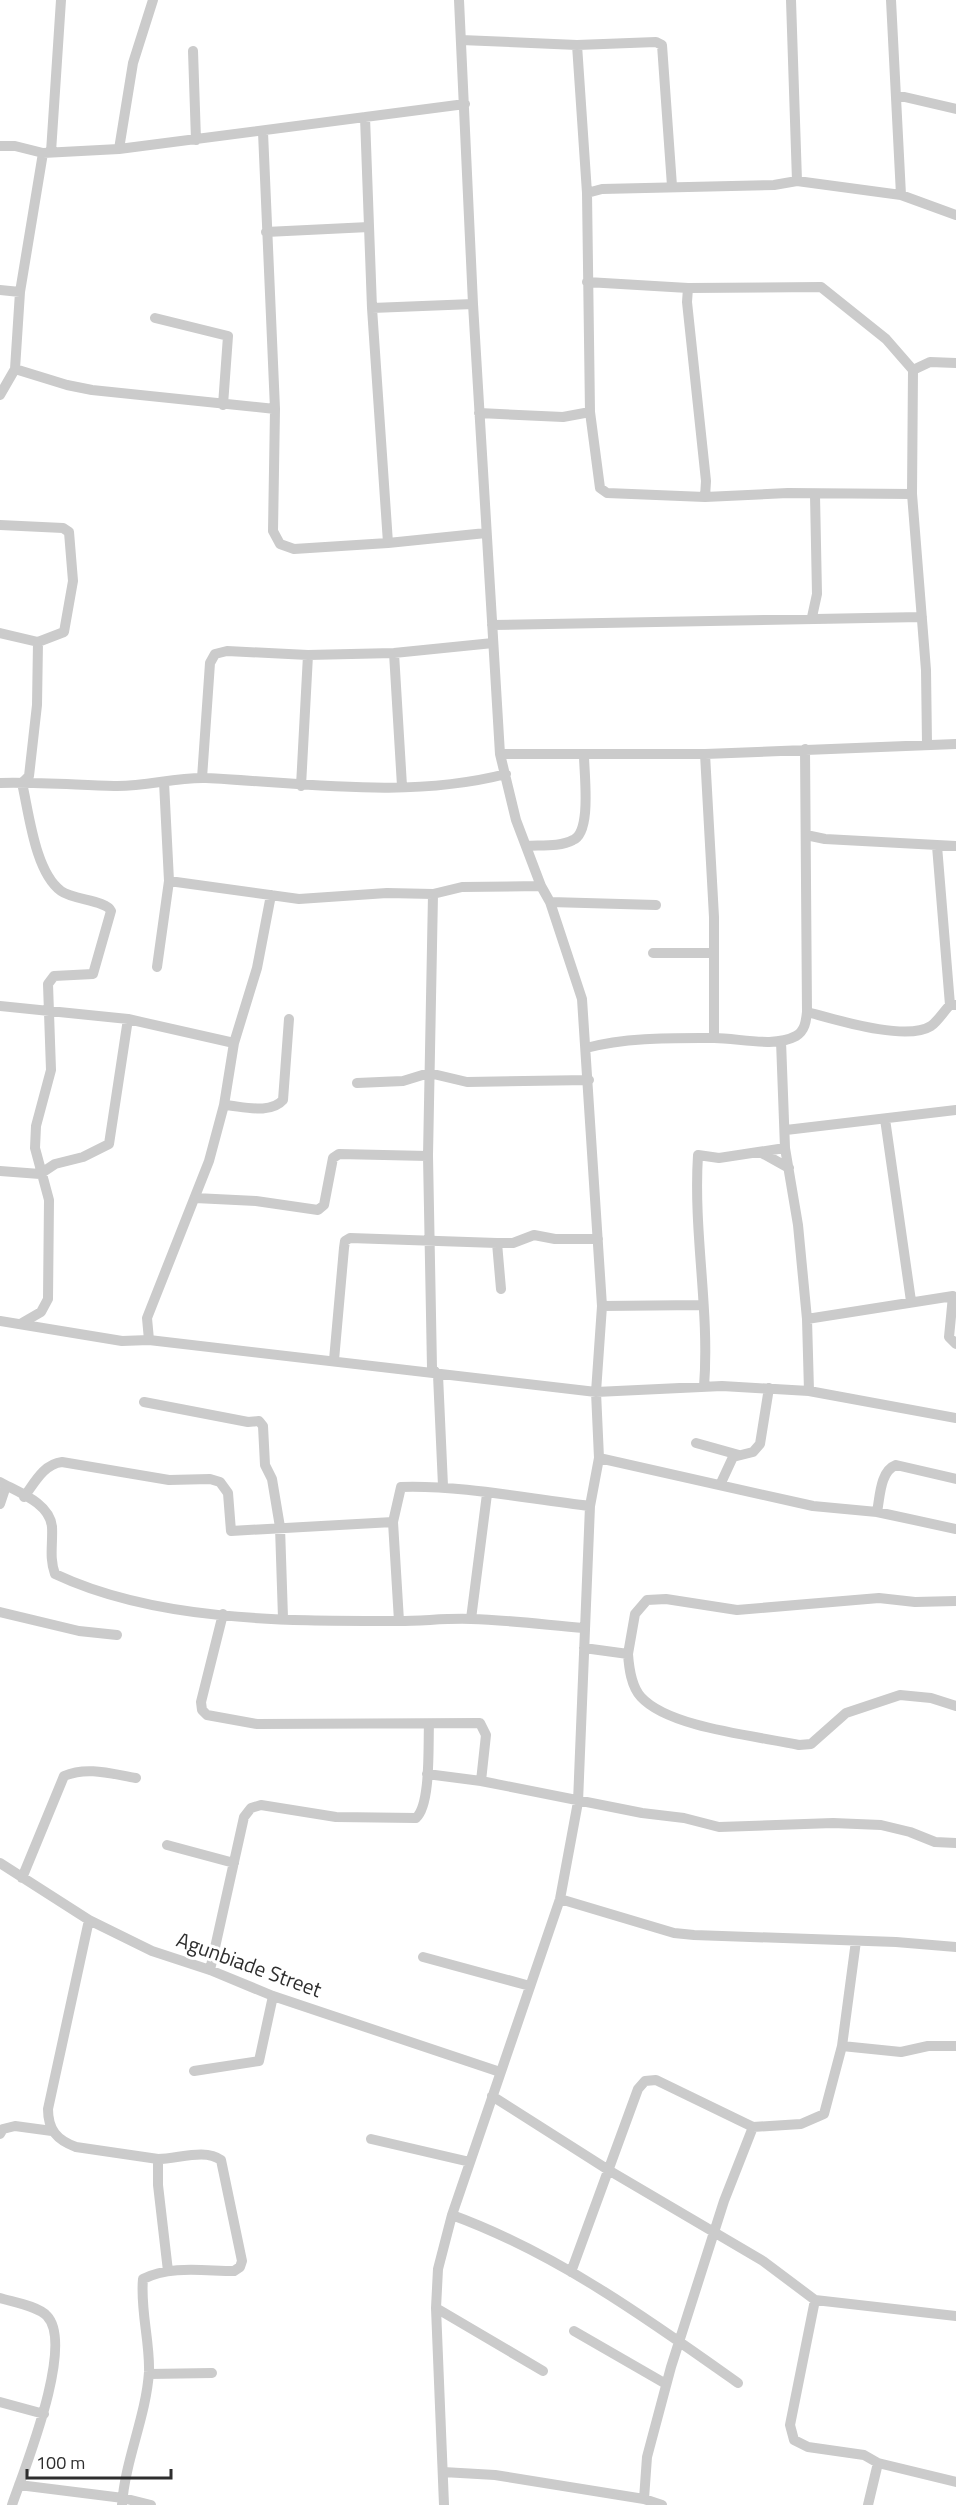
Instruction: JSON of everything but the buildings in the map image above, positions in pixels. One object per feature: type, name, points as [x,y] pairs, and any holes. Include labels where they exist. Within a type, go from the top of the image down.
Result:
[{"type":"street","points":[[0,395],[15,369],[20,292],[47,153],[61,0]]},
{"type":"street","points":[[119,149],[133,63],[153,0]]},
{"type":"street","points":[[444,2505],[436,2308],[438,2270],[452,2215],[560,1899],[578,1802],[590,1506],[599,1458],[596,1392],[602,1306],[582,999],[550,902],[541,886],[516,820],[500,754],[473,304],[459,0]]},
{"type":"street","points":[[791,0],[797,181]]},
{"type":"street","points":[[891,0],[901,195]]},
{"type":"street","points":[[461,40],[577,45],[656,42],[662,45],[672,186]]},
{"type":"street","points":[[577,45],[587,188],[590,412],[600,488],[607,493],[705,497],[788,493],[912,494]]},
{"type":"street","points":[[192,51],[196,140]]},
{"type":"street","points":[[896,95],[956,109]]},
{"type":"street","points":[[0,146],[15,146],[47,153],[119,149],[465,104]]},
{"type":"street","points":[[365,117],[372,308],[388,543]]},
{"type":"street","points":[[263,132],[275,409],[273,531],[280,544],[294,549],[388,543],[486,533]]},
{"type":"street","points":[[587,188],[774,185],[797,181],[901,195],[956,215]]},
{"type":"street","points":[[266,232],[369,227]]},
{"type":"street","points":[[587,282],[688,288],[821,286],[886,339],[913,370],[912,494],[922,617],[927,744]]},
{"type":"street","points":[[688,288],[687,302],[706,481],[705,497]]},
{"type":"street","points":[[0,290],[20,292]]},
{"type":"street","points":[[372,308],[473,304]]},
{"type":"street","points":[[155,318],[228,336],[223,405]]},
{"type":"street","points":[[913,370],[930,362],[956,363]]},
{"type":"street","points":[[15,369],[92,390],[275,409]]},
{"type":"street","points":[[479,413],[563,417],[590,412]]},
{"type":"street","points":[[812,617],[817,594],[815,495]]},
{"type":"street","points":[[0,525],[63,528],[69,532],[73,581],[64,632],[38,642],[0,633]]},
{"type":"street","points":[[492,625],[812,617],[922,617]]},
{"type":"street","points":[[22,783],[29,776],[37,705],[38,642]]},
{"type":"street","points":[[202,778],[210,663],[215,654],[227,651],[308,655],[394,653],[493,643]]},
{"type":"street","points":[[394,653],[402,786]]},
{"type":"street","points":[[301,786],[308,655]]},
{"type":"street","points":[[500,754],[705,754],[956,744]]},
{"type":"street","points":[[586,1048],[608,1043],[714,1038],[781,1041],[798,1035],[805,1025],[807,1012],[805,749]]},
{"type":"street","points":[[705,754],[714,953],[714,1038]]},
{"type":"street","points":[[526,846],[576,840],[585,828],[584,755]]},
{"type":"street","points":[[0,783],[116,786],[202,778],[301,786],[402,786],[481,781],[506,774]]},
{"type":"street","points":[[157,967],[169,881],[164,782]]},
{"type":"street","points":[[22,783],[37,849],[49,879],[73,898],[105,904],[111,911],[93,974],[54,976],[49,979],[51,1070],[36,1126],[35,1148],[40,1174],[49,1200],[48,1299],[41,1312],[22,1323]]},
{"type":"street","points":[[806,835],[825,839],[956,846]]},
{"type":"street","points":[[807,1012],[864,1027],[903,1032],[930,1027],[953,1005],[937,846]]},
{"type":"street","points":[[169,881],[299,899],[387,893],[433,894],[462,887],[541,886]]},
{"type":"street","points":[[433,894],[428,1156],[432,1368],[438,1375],[443,1486]]},
{"type":"street","points":[[149,1340],[147,1318],[195,1198],[224,1105],[234,1042],[257,968],[271,895]]},
{"type":"street","points":[[550,902],[656,904]]},
{"type":"street","points":[[653,953],[714,953]]},
{"type":"street","points":[[0,1006],[128,1019],[234,1042]]},
{"type":"street","points":[[0,1171],[40,1174],[55,1164],[83,1157],[109,1144],[128,1019]]},
{"type":"street","points":[[224,1105],[270,1108],[277,1107],[284,1100],[289,1019]]},
{"type":"street","points":[[781,1041],[785,1148],[798,1224],[807,1319],[809,1391]]},
{"type":"street","points":[[357,1083],[403,1081],[429,1073],[468,1082],[589,1080]]},
{"type":"street","points":[[786,1130],[956,1110]]},
{"type":"street","points":[[885,1119],[911,1301]]},
{"type":"street","points":[[704,1387],[707,1347],[696,1223],[698,1155],[719,1158],[785,1148]]},
{"type":"street","points":[[760,1152],[789,1167]]},
{"type":"street","points":[[195,1198],[256,1201],[318,1210],[324,1205],[333,1158],[339,1154],[428,1156]]},
{"type":"street","points":[[334,1360],[345,1240],[350,1238],[430,1239],[513,1243],[534,1235],[555,1239],[598,1239]]},
{"type":"street","points":[[497,1243],[501,1289]]},
{"type":"street","points":[[807,1319],[911,1301],[955,1296],[949,1337],[956,1344]]},
{"type":"street","points":[[602,1306],[702,1305]]},
{"type":"street","points":[[0,1321],[122,1341],[149,1340],[596,1392],[704,1387],[809,1391],[880,1406],[956,1418]]},
{"type":"street","points":[[720,1485],[733,1458],[753,1452],[760,1444],[769,1388]]},
{"type":"street","points":[[144,1402],[248,1422],[259,1421],[263,1426],[265,1465],[272,1479],[280,1527],[283,1618]]},
{"type":"street","points":[[696,1443],[739,1455]]},
{"type":"street","points":[[599,1458],[813,1506],[877,1512],[956,1529]]},
{"type":"street","points":[[24,1497],[46,1468],[52,1463],[62,1462],[169,1480],[210,1479],[220,1482],[228,1493],[231,1532],[280,1527],[393,1522]]},
{"type":"street","points":[[877,1512],[885,1473],[890,1467],[896,1465],[956,1479]]},
{"type":"street","points":[[0,1504],[3,1484],[45,1509],[52,1526],[50,1541],[55,1574],[145,1604],[223,1614],[283,1618],[399,1621],[471,1618],[584,1628]]},
{"type":"street","points":[[399,1621],[393,1522],[401,1486],[443,1486],[487,1494],[590,1506]]},
{"type":"street","points":[[471,1618],[487,1494]]},
{"type":"street","points":[[956,1601],[915,1602],[879,1598],[737,1610],[666,1599],[647,1600],[635,1614],[628,1654],[629,1671],[640,1696],[672,1718],[799,1745],[811,1744],[846,1713],[900,1695],[931,1698],[956,1706]]},
{"type":"street","points":[[0,1612],[79,1631],[117,1635]]},
{"type":"street","points":[[223,1614],[201,1702],[202,1710],[207,1714],[257,1724],[480,1723],[486,1735],[481,1781]]},
{"type":"street","points":[[585,1648],[628,1654]]},
{"type":"street","points":[[210,1970],[244,1817],[251,1808],[261,1805],[336,1817],[408,1820],[421,1813],[427,1774],[429,1724]]},
{"type":"street","points":[[22,1878],[64,1776],[78,1771],[97,1771],[136,1778]]},
{"type":"street","points":[[427,1774],[481,1781],[578,1802],[684,1818],[719,1827],[833,1823],[881,1825],[935,1842],[956,1843]]},
{"type":"street","points":[[167,1845],[234,1863]]},
{"type":"street","name":"Agunbiade Street","points":[[0,1863],[89,1920],[153,1952],[210,1970],[273,1996],[500,2072]]},
{"type":"street","points":[[560,1899],[675,1932],[694,1935],[956,1947]]},
{"type":"street","points":[[52,2131],[48,2109],[89,1920]]},
{"type":"street","points":[[571,2272],[588,2221],[610,2171],[638,2089],[645,2081],[656,2080],[753,2127],[801,2124],[824,2114],[842,2046],[856,1941]]},
{"type":"street","points":[[423,1957],[530,1986]]},
{"type":"street","points":[[194,2071],[259,2061],[273,1996]]},
{"type":"street","points":[[842,2046],[901,2052],[928,2046],[956,2046]]},
{"type":"street","points":[[492,2096],[610,2171],[713,2233],[763,2260],[815,2300],[956,2316]]},
{"type":"street","points":[[0,2134],[3,2129],[15,2126],[52,2131],[64,2142],[76,2147],[158,2158],[213,2154],[221,2160],[242,2261],[240,2267],[234,2271],[168,2271],[143,2279],[142,2292],[148,2338],[149,2374],[123,2502]]},
{"type":"street","points":[[644,2499],[647,2457],[666,2384],[713,2233],[753,2127]]},
{"type":"street","points":[[371,2139],[470,2162]]},
{"type":"street","points":[[158,2158],[158,2185],[168,2271]]},
{"type":"street","points":[[452,2215],[498,2232],[571,2272],[680,2342],[738,2384]]},
{"type":"street","points":[[0,2298],[46,2314],[54,2326],[56,2341],[44,2414],[12,2505]]},
{"type":"street","points":[[815,2300],[790,2425],[794,2440],[808,2447],[864,2455],[878,2463],[956,2482]]},
{"type":"street","points":[[436,2308],[543,2371]]},
{"type":"street","points":[[574,2331],[666,2384]]},
{"type":"street","points":[[149,2374],[212,2373]]},
{"type":"street","points":[[0,2402],[44,2414]]},
{"type":"street","points":[[868,2505],[878,2463]]},
{"type":"street","points":[[443,2472],[495,2475],[644,2499],[662,2505]]},
{"type":"street","points":[[19,2485],[151,2505]]}]
